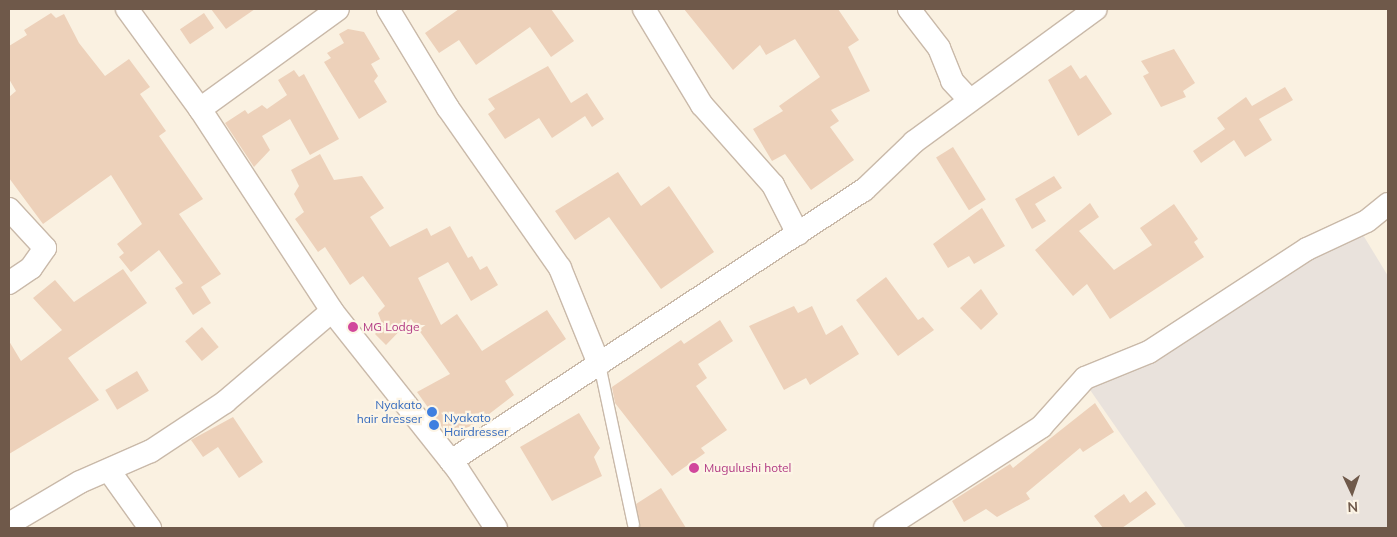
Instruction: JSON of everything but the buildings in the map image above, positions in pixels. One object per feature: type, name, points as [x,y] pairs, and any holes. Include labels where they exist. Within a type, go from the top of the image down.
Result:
[{"type":"street","points":[[127,9],[200,109],[332,311],[451,461],[496,528]]},
{"type":"street","points":[[200,109],[338,9]]},
{"type":"street","points":[[388,9],[448,108],[560,268],[599,364]]},
{"type":"street","points":[[644,9],[702,105],[772,186],[798,234]]},
{"type":"street","points":[[909,9],[939,48],[952,81],[970,100]]},
{"type":"street","points":[[451,461],[864,190],[914,142],[1096,9]]},
{"type":"street","points":[[885,528],[1041,427],[1086,378],[1149,352],[1307,249],[1367,221],[1388,204]]},
{"type":"street","points":[[9,209],[45,248],[31,268],[9,283]]},
{"type":"street","points":[[9,524],[80,482],[110,472],[151,451],[225,402],[332,311]]},
{"type":"street","points":[[110,472],[150,528]]},
{"type":"lane","points":[[599,364],[633,524]]},
{"type":"shaded area","points":[[1360,230],[1388,276],[1388,528],[1186,528],[1088,387]]},
{"type":"place","name":"MG Lodge","points":[[353,327]]},
{"type":"place","name":"Nyakato hair dresser","points":[[432,412]]},
{"type":"place","name":"Nyakato Hairdresser","points":[[434,425]]},
{"type":"place","name":"Mugulushi hotel","points":[[694,468]]}]
